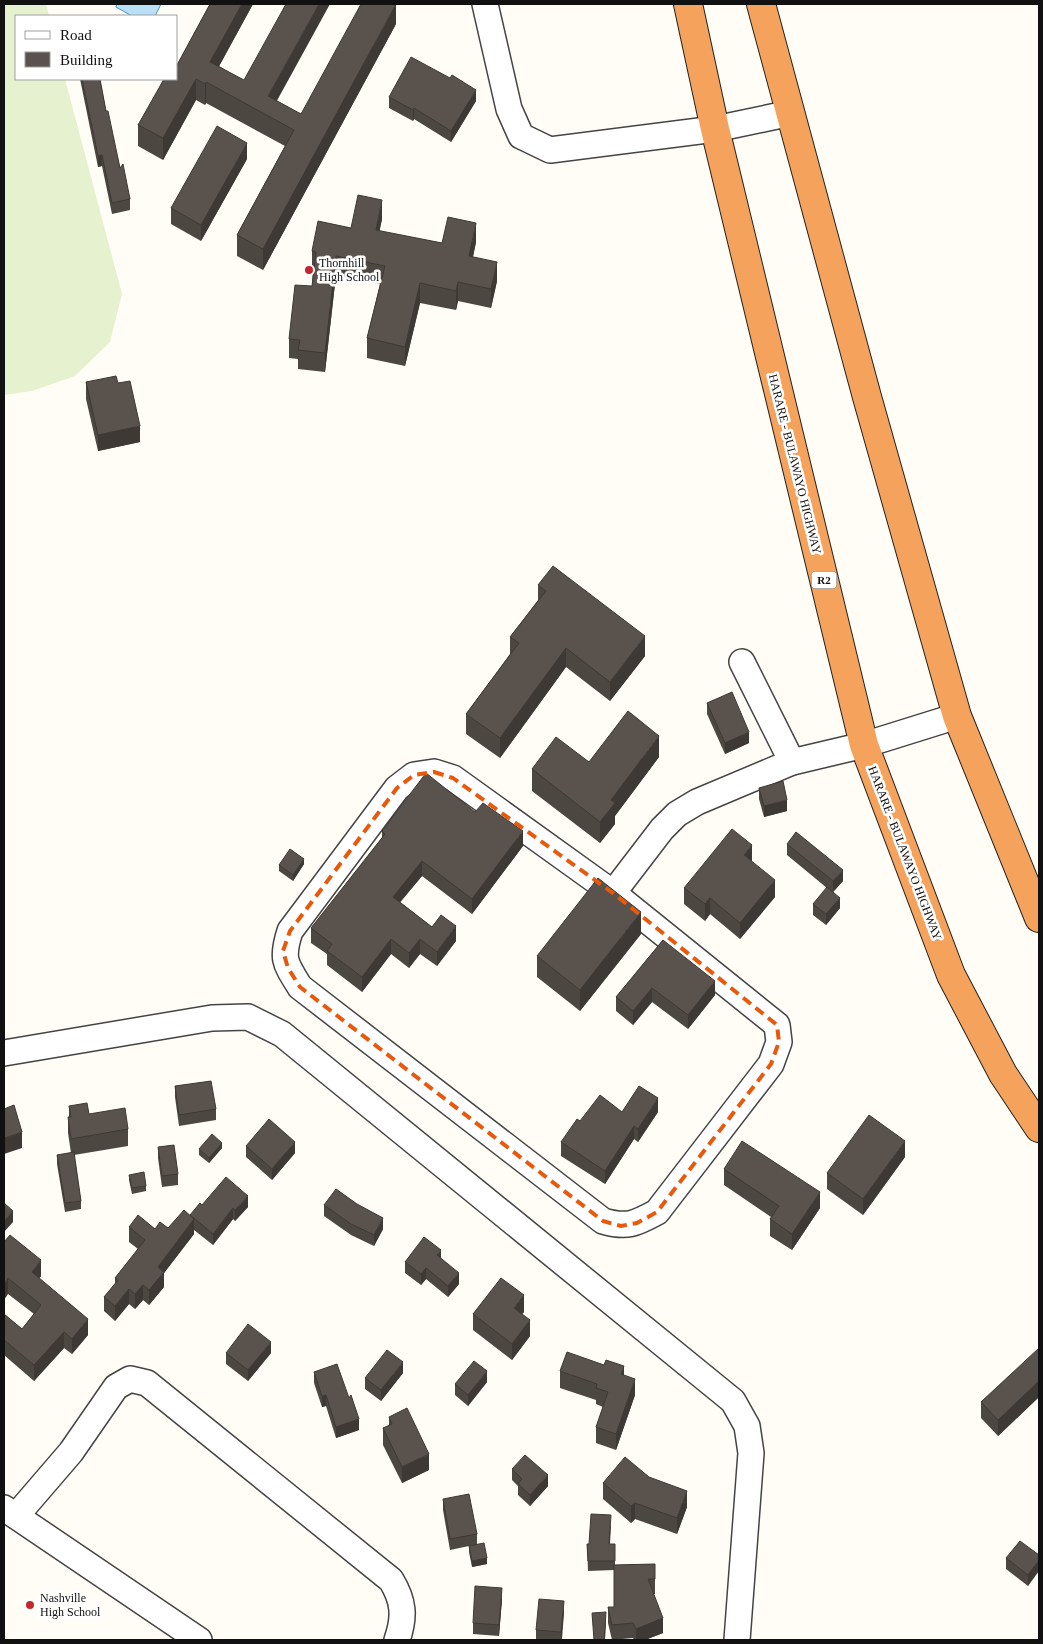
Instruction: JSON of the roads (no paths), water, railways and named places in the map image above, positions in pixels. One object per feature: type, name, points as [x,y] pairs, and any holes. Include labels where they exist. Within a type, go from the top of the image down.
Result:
[{"type":"highway","name":"HARARE - BULAWAYO HIGHWAY","points":[[688,4],[715,129],[864,745],[951,975],[1003,1074],[1039,1128]]},
{"type":"highway","points":[[761,4],[867,397],[957,716],[1039,918]]},
{"type":"street","points":[[485,4],[509,109],[521,136],[550,150],[715,129],[791,112]]},
{"type":"street","points":[[742,662],[792,762]]},
{"type":"street","points":[[613,893],[662,828],[677,814],[697,802],[792,762],[864,745],[957,716]]},
{"type":"street","points":[[434,772],[453,778],[613,893],[777,1025],[779,1042],[771,1064],[657,1212],[637,1223],[621,1226],[603,1221],[300,987],[288,968],[284,951],[290,931],[397,788],[414,776],[434,772]]},
{"type":"street","points":[[4,1053],[212,1018],[248,1017],[282,1034],[732,1401],[747,1426],[751,1453],[738,1640]]},
{"type":"street","points":[[189,1638],[10,1512],[71,1452],[116,1387],[130,1378],[147,1383],[391,1580],[400,1595],[404,1614],[397,1640]]},
{"type":"water","points":[[117,4],[161,4],[156,15],[130,15],[116,7]]},
{"type":"place","name":"Thornhill High School","points":[[309,270]]},
{"type":"place","name":"Nashville High School","points":[[30,1605]]}]
